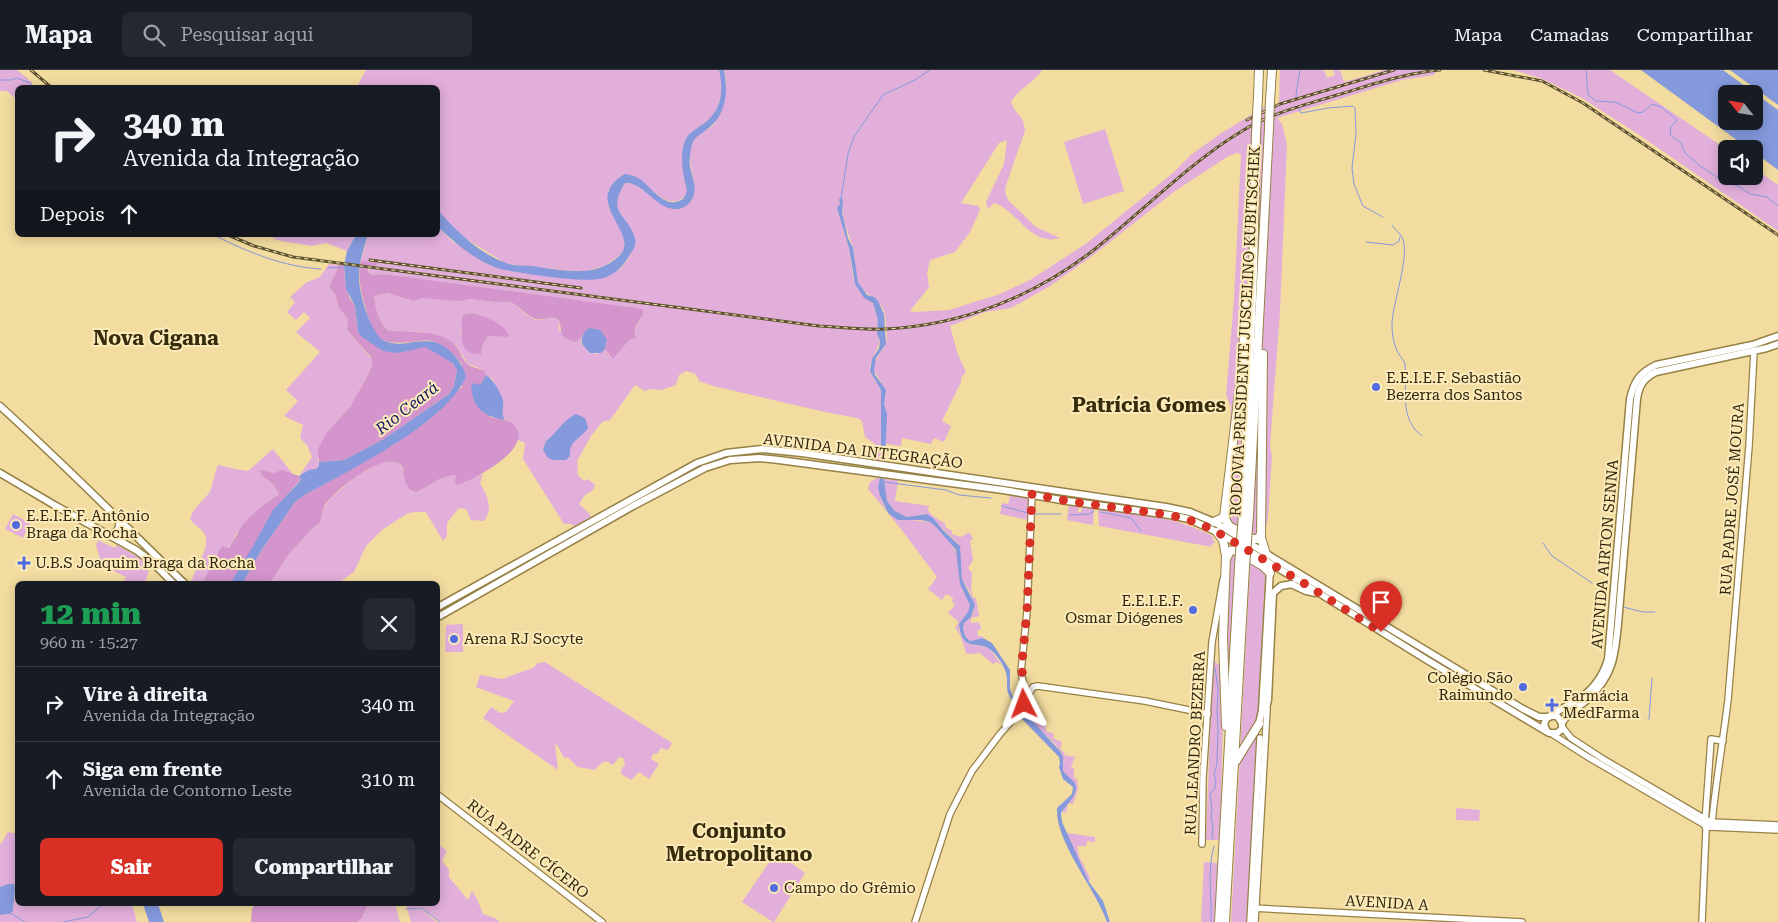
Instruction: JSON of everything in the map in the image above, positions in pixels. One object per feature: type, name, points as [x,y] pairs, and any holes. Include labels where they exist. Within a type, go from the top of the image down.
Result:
[{"type":"highway","name":"RODOVIA PRESIDENTE JUSCELINO KUBITSCHEK","points":[[1246,514],[1259,70]]},
{"type":"highway","name":"RODOVIA PRESIDENTE JUSCELINO KUBITSCHEK","points":[[1218,922],[1260,310],[1272,70]]},
{"type":"highway","points":[[1253,272],[1246,310],[1241,376],[1224,517],[1229,526],[1253,539],[1258,539],[1261,534]]},
{"type":"highway","points":[[1260,310],[1263,340],[1261,534],[1266,554]]},
{"type":"highway","points":[[1214,522],[1224,517]]},
{"type":"highway","points":[[1217,532],[1224,544],[1226,559],[1223,638],[1226,717],[1224,774],[1227,793]]},
{"type":"highway","points":[[1226,559],[1230,551],[1235,550],[1270,573]]},
{"type":"highway","name":"RODOVIA PRESIDENTE JUSCELINO KUBITSCHEK","points":[[1225,922],[1236,762],[1242,567]]},
{"type":"highway","points":[[1236,762],[1259,724]]},
{"type":"highway","points":[[1244,748],[1256,733],[1260,738]]},
{"type":"main road","points":[[1700,359],[1758,344],[1778,336]]},
{"type":"main road","points":[[1700,359],[1754,351],[1778,344]]},
{"type":"main road","name":"AVENIDA AIRTON SENNA","points":[[1550,716],[1578,700],[1591,689],[1605,670],[1608,659],[1637,399],[1644,376],[1700,359]]},
{"type":"main road","points":[[0,406],[54,454],[182,581]]},
{"type":"main road","name":"AVENIDA DA INTEGRAÇÃO","points":[[440,607],[697,463],[726,453],[762,449],[994,481],[1190,512],[1214,522],[1515,705],[1539,717],[1550,716]]},
{"type":"main road","name":"AVENIDA DA INTEGRAÇÃO","points":[[440,616],[669,486],[705,468],[730,460],[760,458],[779,460],[992,488],[1067,501],[1170,515],[1196,522],[1217,532],[1269,563],[1301,585],[1322,595],[1550,733]]},
{"type":"main road","points":[[0,473],[56,506],[122,541],[151,561],[171,581]]},
{"type":"main road","points":[[992,488],[994,481]]},
{"type":"main road","points":[[1012,491],[1014,484]]},
{"type":"main road","points":[[595,520],[599,527]]},
{"type":"main road","points":[[111,536],[118,530],[120,521]]},
{"type":"main road","points":[[585,525],[588,532]]},
{"type":"main road","points":[[122,541],[124,534],[129,529]]},
{"type":"main road","name":"AVENIDA AIRTON SENNA","points":[[1562,725],[1566,716],[1596,691],[1610,670],[1616,649],[1622,540]]},
{"type":"main road","points":[[1259,724],[1266,711],[1268,701],[1271,593],[1269,563],[1266,554]]},
{"type":"main road","points":[[1271,593],[1281,586],[1301,585]]},
{"type":"main road","points":[[1259,724],[1262,710],[1271,593]]},
{"type":"main road","points":[[1550,716],[1557,716],[1562,725],[1559,732],[1550,733],[1544,725],[1550,716]]},
{"type":"street","name":"RUA PADRE JOSÉ MOURA","points":[[1708,825],[1724,741],[1749,446],[1754,351]]},
{"type":"street","points":[[1026,698],[1022,662],[1027,611],[1032,494]]},
{"type":"street","name":"RUA LEANDRO BEZERRA","points":[[1202,844],[1203,778],[1212,642],[1220,588],[1225,572]]},
{"type":"street","points":[[1023,684],[1145,700],[1208,714]]},
{"type":"street","points":[[915,922],[950,814],[958,797],[972,770],[1022,709],[1031,689],[1035,686]]},
{"type":"street","points":[[1258,803],[1268,701]]},
{"type":"street","points":[[1562,725],[1571,738],[1708,825],[1778,825]]},
{"type":"street","points":[[1550,733],[1708,825],[1778,830]]},
{"type":"street","points":[[1255,922],[1260,738]]},
{"type":"street","points":[[1702,922],[1711,739],[1724,741]]},
{"type":"street","name":"RUA PADRE CÍCERO","points":[[440,797],[602,922]]},
{"type":"street","points":[[1250,922],[1254,908]]},
{"type":"street","name":"AVENIDA A","points":[[1254,908],[1522,922]]},
{"type":"shaded area","points":[[0,70],[17,70],[33,83],[30,85],[15,85],[15,98],[7,91],[0,91]]},
{"type":"shaded area","points":[[366,70],[719,70],[721,97],[713,115],[691,133],[684,144],[683,164],[687,182],[687,194],[681,199],[667,200],[637,178],[608,190],[608,205],[625,238],[624,250],[604,266],[582,272],[507,264],[463,237],[440,212],[440,85],[358,85]]},
{"type":"shaded area","points":[[724,70],[1042,70],[1011,102],[1023,121],[1025,131],[1005,192],[1008,200],[1036,227],[1060,238],[1050,239],[1032,233],[1010,213],[994,203],[988,209],[986,202],[1004,164],[1007,140],[999,143],[961,203],[978,206],[980,210],[970,232],[955,252],[930,260],[927,273],[929,287],[910,311],[914,312],[949,310],[1000,294],[1030,280],[1087,243],[1173,173],[1192,154],[1264,107],[1279,103],[1280,70],[1324,70],[1327,78],[1335,75],[1333,70],[1340,70],[1344,82],[1385,70],[1437,70],[1434,75],[1402,80],[1277,118],[1282,124],[1287,144],[1280,312],[1270,446],[1272,456],[1268,518],[1266,528],[1258,539],[1228,522],[1225,504],[1231,407],[1226,395],[1234,299],[1241,154],[1236,153],[1175,191],[1092,256],[1050,286],[1011,308],[985,312],[950,326],[958,355],[966,372],[961,378],[961,382],[942,421],[951,426],[944,442],[934,438],[931,444],[902,438],[901,446],[886,444],[881,383],[874,369],[876,360],[886,343],[887,333],[884,310],[863,289],[858,281],[853,248],[843,218],[843,200],[837,208],[849,248],[853,277],[864,297],[873,303],[878,320],[877,334],[880,341],[870,365],[870,371],[881,390],[881,462],[876,462],[874,443],[865,437],[862,421],[857,418],[713,386],[699,381],[696,374],[686,371],[679,375],[676,385],[661,390],[651,389],[645,391],[635,385],[610,420],[602,422],[591,436],[577,461],[577,474],[584,481],[588,479],[595,485],[593,490],[585,495],[579,504],[591,517],[575,526],[564,524],[523,459],[525,443],[518,440],[516,429],[503,417],[502,410],[504,404],[492,379],[482,369],[468,364],[456,345],[421,332],[387,330],[381,322],[374,296],[388,293],[413,301],[422,297],[459,301],[470,299],[510,302],[537,320],[557,318],[559,330],[576,342],[582,337],[581,343],[590,352],[597,354],[605,349],[609,355],[630,339],[643,315],[384,274],[372,275],[368,272],[370,265],[361,261],[367,237],[440,237],[440,229],[453,242],[521,272],[574,279],[602,278],[620,269],[627,261],[635,245],[635,238],[618,210],[616,203],[625,183],[634,184],[671,208],[690,203],[694,187],[690,164],[691,148],[696,137],[715,123],[726,79]],"holes":[[[473,313],[497,323],[505,337],[488,336],[482,346],[481,353],[460,334],[462,316]],[[552,436],[581,436],[571,446],[570,454],[561,459],[553,460],[546,441]]]},
{"type":"shaded area","points":[[1513,70],[1610,70],[1718,144],[1718,185],[1763,185],[1763,174],[1778,185],[1778,231],[1638,134],[1580,97],[1540,78]]},
{"type":"shaded area","points":[[1105,129],[1124,191],[1083,204],[1064,142]]},
{"type":"shaded area","points":[[272,237],[355,237],[347,251],[326,243],[311,246]]},
{"type":"shaded area","points":[[361,261],[378,263],[375,266],[370,265],[368,272],[372,275],[384,274],[643,309],[643,315],[635,328],[636,338],[629,340],[613,359],[605,349],[607,340],[583,334],[576,342],[569,340],[563,336],[558,319],[536,319],[510,302],[422,298],[413,301],[388,293],[374,296],[381,322],[387,330],[422,332],[447,339],[454,344],[470,366],[485,371],[486,375],[480,385],[490,417],[511,422],[518,433],[517,442],[511,452],[501,461],[458,485],[455,483],[456,475],[450,476],[440,479],[416,492],[410,490],[407,485],[401,465],[394,462],[375,466],[354,479],[328,501],[319,523],[289,554],[271,581],[244,581],[261,551],[295,502],[396,443],[462,387],[462,364],[445,347],[427,340],[401,343],[385,341],[375,333],[368,317],[359,273]]},
{"type":"shaded area","points":[[329,264],[339,265],[329,287],[335,294],[339,308],[348,319],[347,330],[371,358],[372,365],[350,407],[327,432],[318,460],[320,466],[299,476],[312,457],[307,445],[300,438],[303,425],[284,416],[298,401],[286,390],[320,352],[296,332],[310,318],[304,312],[296,320],[287,312],[295,302],[290,297],[307,282],[320,277]]},
{"type":"shaded area","points":[[339,265],[344,265],[349,297],[355,306],[358,332],[383,351],[417,347],[431,348],[444,356],[457,370],[454,386],[449,394],[384,439],[344,460],[319,462],[318,449],[327,432],[350,407],[372,365],[371,357],[347,330],[348,319],[339,308],[335,294],[329,287]]},
{"type":"shaded area","points":[[473,313],[499,324],[509,336],[488,336],[482,346],[481,354],[467,351],[461,336],[462,316]]},
{"type":"shaded area","points":[[273,449],[292,473],[260,471],[261,475],[273,484],[279,494],[262,506],[236,534],[232,543],[204,581],[191,581],[206,544],[204,533],[190,518],[194,510],[210,492],[219,465],[248,471]]},
{"type":"shaded area","points":[[391,461],[400,465],[410,490],[416,492],[452,474],[458,476],[465,483],[483,474],[480,483],[485,492],[489,512],[484,521],[471,520],[466,509],[459,508],[447,523],[447,536],[443,541],[426,512],[408,513],[382,530],[366,546],[354,572],[341,581],[271,581],[289,554],[319,524],[324,507],[333,496],[355,477],[377,465]]},
{"type":"shaded area","points":[[282,470],[299,476],[301,479],[290,491],[232,581],[204,581],[222,546],[229,548],[243,524],[262,506],[279,494],[273,484],[261,475],[260,471],[273,473]]},
{"type":"shaded area","points":[[880,478],[880,497],[888,513],[910,520],[930,522],[951,543],[958,558],[960,582],[970,606],[968,614],[960,625],[960,634],[969,644],[989,648],[1001,664],[996,662],[993,664],[980,653],[966,653],[955,628],[959,622],[948,613],[955,605],[952,601],[953,598],[946,594],[942,600],[928,589],[937,577],[868,489],[870,482]]},
{"type":"shaded area","points":[[884,479],[898,480],[895,501],[929,506],[928,510],[930,513],[946,524],[945,527],[952,531],[952,534],[961,537],[969,532],[973,539],[970,541],[973,560],[968,568],[972,573],[971,590],[973,598],[976,598],[979,616],[971,618],[971,623],[979,622],[981,629],[977,631],[978,636],[983,638],[970,641],[964,632],[964,623],[971,617],[974,611],[970,592],[962,579],[959,544],[927,514],[907,517],[895,511],[887,501]]},
{"type":"shaded area","points":[[1010,496],[1029,500],[1028,520],[1000,514],[1002,503],[1008,504]]},
{"type":"shaded area","points":[[1069,504],[1079,506],[1078,512],[1081,512],[1083,506],[1094,507],[1093,525],[1067,520]]},
{"type":"shaded area","points":[[1101,508],[1144,514],[1185,524],[1212,536],[1215,543],[1211,544],[1212,547],[1099,526],[1098,510]]},
{"type":"shaded area","points":[[13,514],[30,523],[23,538],[5,529]]},
{"type":"shaded area","points":[[98,540],[114,548],[117,545],[138,557],[150,567],[146,581],[124,581],[126,577],[102,565],[96,545]]},
{"type":"shaded area","points":[[1234,553],[1256,565],[1265,576],[1247,922],[1231,922],[1250,567],[1235,562],[1228,697],[1225,637],[1229,557]]},
{"type":"shaded area","name":"Arena RJ Socyte","points":[[463,624],[463,652],[445,652],[446,625]]},
{"type":"shaded area","points":[[1214,661],[1219,665],[1223,719],[1220,838],[1218,840],[1206,840],[1212,678]]},
{"type":"shaded area","points":[[545,662],[672,743],[668,750],[661,748],[658,753],[653,754],[651,759],[659,764],[649,779],[639,772],[631,780],[621,774],[622,768],[625,765],[624,759],[619,757],[613,765],[606,761],[595,770],[578,767],[567,757],[564,758],[555,743],[558,770],[483,718],[491,707],[500,713],[506,712],[514,701],[476,687],[480,675],[502,679],[533,668],[538,663]]},
{"type":"shaded area","points":[[1023,710],[1033,719],[1039,721],[1039,724],[1046,725],[1046,731],[1054,734],[1053,738],[1062,742],[1060,749],[1065,753],[1064,755],[1075,757],[1071,767],[1074,769],[1074,778],[1077,779],[1078,789],[1073,804],[1069,803],[1074,796],[1074,782],[1063,771],[1060,751],[1030,720]]},
{"type":"shaded area","points":[[1068,804],[1066,813],[1062,812]]},
{"type":"shaded area","points":[[1456,808],[1480,810],[1479,821],[1456,820]]},
{"type":"shaded area","points":[[8,832],[15,834],[15,888],[5,885],[0,887],[1,844]]},
{"type":"shaded area","points":[[1066,833],[1095,837],[1095,842],[1087,841],[1086,846],[1077,846],[1079,856],[1090,878],[1089,882]]},
{"type":"shaded area","points":[[440,846],[447,851],[442,861],[449,870],[449,877],[468,900],[472,891],[483,914],[500,922],[441,922],[419,907],[416,908],[421,909],[437,922],[411,922],[407,906],[440,906]]},
{"type":"shaded area","name":"Campo do Grêmio","points":[[776,852],[805,873],[773,922],[742,902]]},
{"type":"shaded area","points":[[1204,862],[1219,863],[1216,922],[1201,922]]},
{"type":"shaded area","points":[[15,888],[15,906],[133,906],[137,922],[0,922],[0,915],[5,915],[14,907]]},
{"type":"shaded area","points":[[254,906],[367,906],[362,918],[357,922],[251,922]]},
{"type":"shaded area","points":[[367,906],[396,906],[400,922],[357,922],[362,918]]},
{"type":"water","points":[[719,70],[724,70],[726,93],[720,115],[692,144],[690,168],[695,190],[691,201],[682,208],[670,208],[663,206],[639,187],[625,183],[617,201],[618,207],[635,238],[635,243],[625,263],[612,274],[595,280],[583,280],[500,269],[491,266],[467,251],[440,229],[440,212],[452,226],[477,247],[496,259],[509,264],[578,271],[600,268],[610,263],[619,256],[624,247],[623,238],[609,206],[608,195],[612,184],[625,174],[634,176],[669,202],[681,200],[687,190],[682,163],[684,143],[689,134],[708,120],[717,109],[721,97]]},
{"type":"water","points":[[1641,70],[1723,70],[1744,85],[1718,85],[1718,126]]},
{"type":"water","points":[[1730,70],[1778,70],[1778,105],[1763,94],[1763,85],[1751,85]]},
{"type":"water","points":[[1763,99],[1778,110],[1778,170],[1763,159],[1763,140],[1737,140],[1723,130],[1763,130]]},
{"type":"water","points":[[841,198],[843,200],[842,213],[848,238],[853,248],[858,282],[867,295],[874,297],[878,301],[884,314],[886,344],[876,358],[874,369],[875,375],[886,390],[884,404],[887,414],[885,463],[881,462],[881,390],[870,371],[872,359],[879,348],[878,320],[873,303],[864,298],[855,284],[849,248],[837,208]]},
{"type":"water","name":"Rio Ceará","points":[[355,237],[367,237],[361,260],[359,283],[366,312],[380,337],[385,341],[394,343],[427,341],[444,346],[460,362],[466,377],[455,395],[417,429],[369,460],[295,502],[261,551],[244,581],[232,581],[273,510],[299,482],[301,479],[299,476],[309,470],[316,469],[319,466],[319,462],[344,460],[384,439],[449,394],[454,386],[457,370],[453,364],[425,347],[398,353],[383,351],[362,337],[358,332],[355,306],[346,289],[344,265],[347,251]]},
{"type":"water","points":[[590,328],[600,330],[607,340],[605,349],[601,353],[590,353],[582,344],[583,334]]},
{"type":"water","points":[[486,375],[501,394],[505,420],[481,411],[472,395],[471,387],[473,383],[480,385]]},
{"type":"water","points":[[576,414],[585,418],[588,428],[573,443],[570,456],[566,460],[548,458],[543,450],[546,441],[567,420]]},
{"type":"water","points":[[880,478],[884,479],[887,501],[895,511],[907,517],[927,514],[960,546],[962,579],[975,605],[971,617],[964,623],[965,636],[970,641],[983,638],[992,643],[1010,670],[1010,689],[1015,702],[1060,751],[1063,757],[1063,771],[1076,786],[1072,799],[1061,813],[1062,822],[1089,882],[1103,901],[1110,922],[1107,922],[1102,909],[1062,836],[1057,808],[1072,794],[1073,787],[1063,779],[1059,767],[1059,757],[1020,717],[1008,693],[1006,673],[998,657],[989,648],[968,643],[961,634],[959,624],[968,612],[970,605],[960,584],[956,550],[930,522],[898,520],[888,513],[880,496],[878,487]]},
{"type":"water","points":[[14,884],[15,888],[13,911],[9,914],[0,915],[0,887]]},
{"type":"water","points":[[144,906],[159,906],[164,922],[149,922]]},
{"type":"waterway","points":[[841,199],[848,154],[854,137],[862,125],[883,95],[915,80],[930,70]]},
{"type":"waterway","points":[[1296,97],[1300,70]]},
{"type":"waterway","points":[[1586,70],[1588,95],[1596,101],[1615,102],[1638,113],[1643,112],[1652,104],[1661,107],[1677,120],[1671,127],[1670,135],[1681,143],[1685,153],[1700,166],[1723,181],[1738,186],[1750,194],[1767,197],[1778,206]]},
{"type":"waterway","points":[[0,80],[17,78],[32,85]]},
{"type":"waterway","points":[[1299,109],[1301,113],[1328,108],[1353,106],[1355,108],[1356,134],[1352,168],[1354,184],[1363,206],[1383,217]]},
{"type":"waterway","points":[[1392,225],[1402,237],[1404,245],[1403,267],[1393,316],[1393,336],[1396,348],[1405,364],[1407,412],[1410,421],[1422,436]]},
{"type":"waterway","points":[[218,237],[266,258],[307,268],[321,269]]},
{"type":"waterway","points":[[1366,242],[1393,245],[1399,241],[1400,237]]},
{"type":"waterway","points":[[328,268],[344,267]]},
{"type":"waterway","points":[[884,482],[946,490],[959,495],[991,498]]},
{"type":"waterway","points":[[1002,506],[1028,513]]},
{"type":"waterway","points":[[1070,515],[1089,514],[1094,511]]},
{"type":"waterway","points":[[1101,512],[1131,518],[1141,531]]},
{"type":"waterway","points":[[1034,514],[1061,514]]},
{"type":"waterway","points":[[1543,543],[1552,556],[1592,583]]},
{"type":"waterway","points":[[1623,607],[1643,612],[1655,612]]},
{"type":"waterway","points":[[1213,839],[1210,794],[1215,788],[1216,780],[1214,775],[1217,764],[1218,727],[1218,689],[1215,668]]},
{"type":"waterway","points":[[1649,719],[1652,678]]},
{"type":"waterway","points":[[1211,922],[1210,874],[1214,846]]},
{"type":"waterway","points":[[63,922],[88,917],[101,906]]},
{"type":"waterway","points":[[406,909],[421,908],[440,922]]},
{"type":"waterway","points":[[10,913],[25,922]]},
{"type":"railway","points":[[31,70],[48,85]]},
{"type":"railway","points":[[1247,120],[1280,104],[1394,70]]},
{"type":"railway","points":[[233,237],[254,246],[293,257],[819,326],[861,329],[915,326],[943,321],[997,305],[1048,281],[1095,249],[1203,158],[1242,131],[1265,119],[1375,83],[1440,70]]},
{"type":"railway","points":[[1484,70],[1542,81],[1583,103],[1778,235]]},
{"type":"railway","points":[[370,260],[581,288]]},
{"type":"place","name":"E.E.I.E.F. Sebastião Bezerra dos Santos","points":[[1376,387]]},
{"type":"place","name":"E.E.I.E.F. Antônio Braga da Rocha","points":[[16,525]]},
{"type":"place","name":"U.B.S Joaquim Braga da Rocha","points":[[24,563]]},
{"type":"place","name":"E.E.I.E.F. Osmar Diógenes","points":[[1193,610]]},
{"type":"place","name":"Arena RJ Socyte","points":[[454,639]]},
{"type":"place","name":"Colégio São Raimundo","points":[[1523,687]]},
{"type":"place","name":"Farmácia MedFarma","points":[[1552,705]]},
{"type":"place","name":"Campo do Grêmio","points":[[774,888]]},
{"type":"district","name":"Nova Cigana","points":[[156,338]]},
{"type":"district","name":"Patrícia Gomes","points":[[1149,405]]},
{"type":"district","name":"Conjunto Metropolitano","points":[[739,842]]},
{"type":"route","points":[[1024,704],[1026,698],[1022,662],[1027,611],[1032,494],[1067,501],[1170,515],[1196,522],[1217,532],[1302,582],[1381,632]]}]
